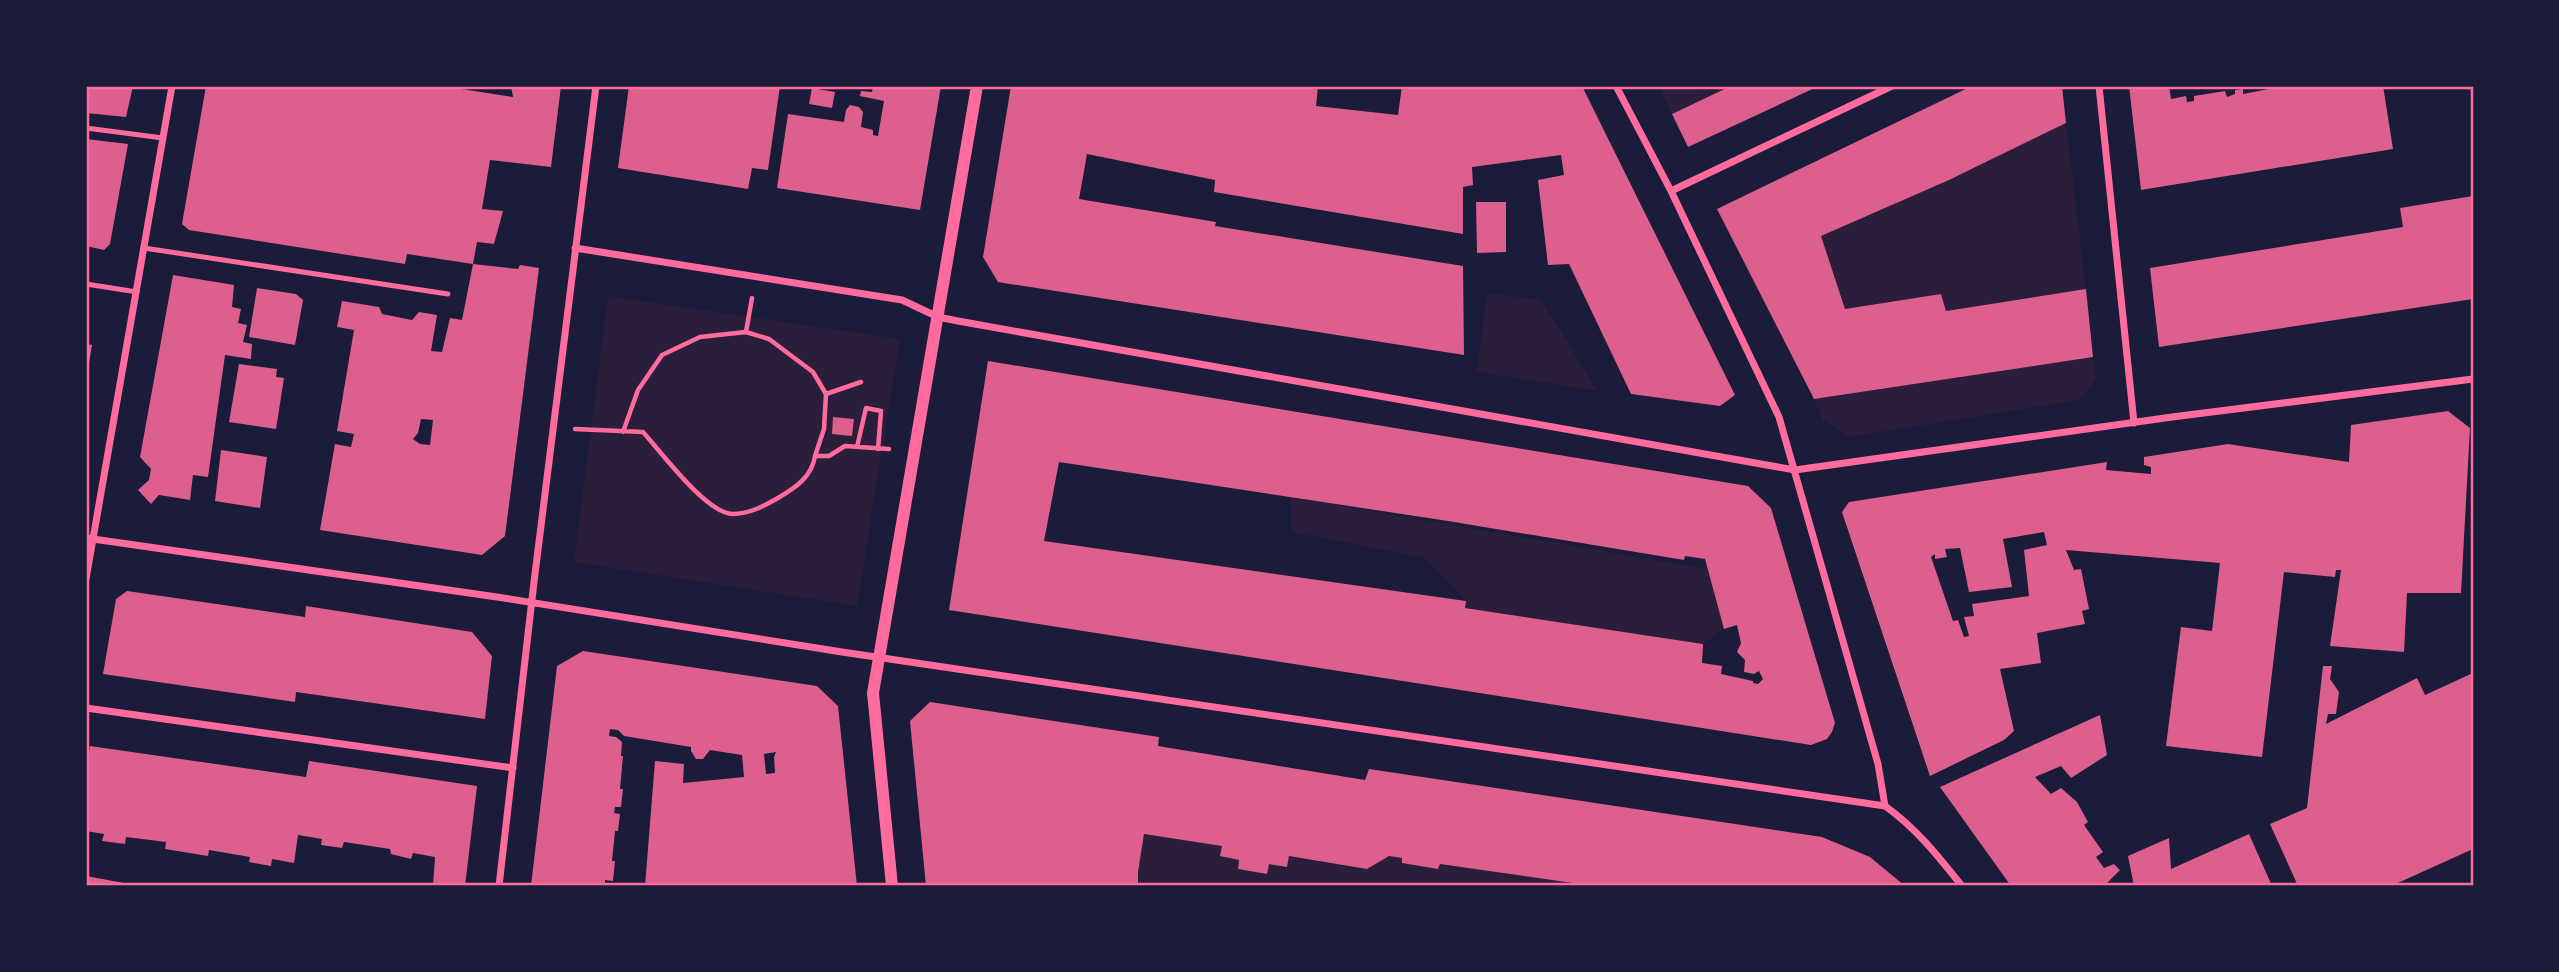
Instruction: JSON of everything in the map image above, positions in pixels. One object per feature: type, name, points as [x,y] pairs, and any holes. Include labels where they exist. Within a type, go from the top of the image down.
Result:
[{"type":"street","points":[[86,579],[89,539],[137,292],[172,86]]},
{"type":"street","points":[[499,886],[596,86]]},
{"type":"street","points":[[892,886],[873,693],[977,86]]},
{"type":"street","points":[[1616,86],[1671,191],[1779,417],[1878,764],[1885,806]]},
{"type":"street","points":[[1671,191],[1892,86]]},
{"type":"street","points":[[2099,86],[2134,423]]},
{"type":"street","points":[[575,248],[902,300],[938,317],[1795,470],[2473,379]]},
{"type":"street","points":[[89,539],[1885,806],[1909,823],[1962,886]]},
{"type":"street","points":[[86,708],[513,768]]},
{"type":"lane","points":[[86,128],[163,138]]},
{"type":"lane","points":[[145,248],[448,294]]},
{"type":"lane","points":[[86,284],[137,292]]},
{"type":"path","points":[[746,332],[755,277]]},
{"type":"path","points":[[553,427],[623,432],[643,432],[710,505],[731,514],[761,507],[800,485],[815,456],[824,429],[826,394],[813,372],[769,339],[746,332],[700,337],[662,355],[638,390],[623,432]]},
{"type":"path","points":[[826,394],[862,382]]},
{"type":"path","points":[[815,456],[829,456],[845,446],[878,449],[881,411],[866,408],[857,447]]},
{"type":"shaded area","points":[[1658,86],[1731,86],[1672,114]]},
{"type":"shaded area","points":[[2066,123],[2086,289],[1946,311],[1941,294],[1845,309],[1821,236],[1949,180]]},
{"type":"shaded area","points":[[1487,293],[1541,300],[1598,391],[1477,372]]},
{"type":"shaded area","points":[[608,296],[900,339],[857,606],[574,562]]},
{"type":"shaded area","points":[[2093,357],[2096,379],[2080,400],[1849,437],[1823,420],[1814,399]]},
{"type":"shaded area","points":[[1291,497],[1707,569],[1724,629],[1703,644],[1465,608],[1466,600],[1425,558],[1291,532]]},
{"type":"shaded area","points":[[1144,834],[1222,846],[1220,856],[1239,860],[1238,869],[1266,874],[1269,864],[1287,867],[1289,856],[1367,869],[1389,856],[1402,858],[1402,863],[1437,869],[1440,864],[1594,886],[1138,886]]},
{"type":"building","points":[[86,86],[133,86],[126,117],[86,113]]},
{"type":"building","points":[[206,86],[442,86],[513,97],[511,86],[561,86],[551,167],[490,160],[482,209],[503,211],[494,244],[477,242],[473,264],[407,254],[405,264],[189,230],[182,224]]},
{"type":"building","points":[[629,86],[780,86],[768,170],[752,168],[748,189],[618,168]]},
{"type":"building","points":[[873,86],[941,86],[920,210],[777,188],[788,114],[844,122],[846,110],[850,105],[859,107],[863,112],[861,127],[873,130],[873,135],[878,136],[884,101],[860,96],[861,91],[872,92]]},
{"type":"building","points":[[1011,86],[1318,86],[1316,106],[1398,115],[1402,86],[1582,86],[1735,395],[1720,406],[1631,394],[1569,264],[1548,265],[1538,180],[1564,175],[1561,155],[1472,167],[1473,185],[1463,187],[1463,234],[1214,192],[1215,180],[1087,154],[1079,199],[1216,222],[1215,226],[1463,266],[1464,355],[998,282],[983,257]]},
{"type":"building","points":[[1731,86],[1819,86],[1688,147],[1672,114]]},
{"type":"building","points":[[1972,86],[2062,86],[2066,123],[1949,180],[1821,236],[1845,309],[1941,294],[1946,311],[2086,289],[2093,357],[1814,399],[1717,209]]},
{"type":"building","points":[[2129,86],[2169,86],[2171,99],[2186,96],[2187,102],[2194,101],[2194,96],[2225,91],[2227,97],[2235,94],[2235,90],[2243,89],[2243,94],[2284,86],[2383,86],[2393,149],[2141,190]]},
{"type":"building","points":[[812,88],[835,92],[832,108],[809,104]]},
{"type":"building","points":[[86,139],[128,144],[110,244],[104,250],[86,246]]},
{"type":"building","points":[[2473,196],[2473,299],[2159,347],[2150,268],[2403,227],[2400,208]]},
{"type":"building","points":[[1476,202],[1506,202],[1506,252],[1477,253]]},
{"type":"building","points":[[473,264],[518,269],[520,265],[539,268],[505,536],[482,555],[320,530],[335,444],[351,447],[354,434],[337,431],[354,330],[337,327],[342,301],[379,307],[382,314],[412,320],[419,312],[437,315],[431,351],[442,352],[450,318],[462,320]],"holes":[[[421,419],[433,420],[430,445],[420,444],[413,439],[418,433]]]},
{"type":"building","points":[[173,275],[234,285],[232,307],[241,309],[238,323],[247,325],[243,342],[252,344],[251,359],[225,355],[208,477],[193,475],[190,500],[159,495],[151,504],[138,490],[149,480],[151,469],[140,457]]},
{"type":"building","points":[[257,288],[296,294],[303,300],[295,345],[249,337]]},
{"type":"building","points":[[86,344],[92,345],[87,375],[86,374]]},
{"type":"building","points":[[988,361],[1748,486],[1771,508],[1835,723],[1827,739],[1811,745],[949,610]],"holes":[[[1059,462],[1684,560],[1685,556],[1705,559],[1724,629],[1737,625],[1741,643],[1737,652],[1745,660],[1744,672],[1754,674],[1759,671],[1763,679],[1758,684],[1753,683],[1721,674],[1722,666],[1702,663],[1703,644],[1465,608],[1466,601],[1044,541]]]},
{"type":"building","points":[[239,364],[277,369],[276,377],[284,378],[276,429],[229,422]]},
{"type":"building","points":[[2448,411],[2470,428],[2461,593],[2407,593],[2404,652],[2330,646],[2341,570],[2336,570],[2335,577],[2284,572],[2262,757],[2166,746],[2181,627],[2212,631],[2220,563],[2066,550],[2074,570],[2081,569],[2089,609],[2082,611],[2085,624],[2037,633],[2041,663],[2000,669],[2014,731],[2004,740],[1930,776],[1842,512],[1849,502],[2107,462],[2106,470],[2151,474],[2151,467],[2144,465],[2144,457],[2228,444],[2349,462],[2351,425]],"holes":[[[2044,532],[2047,545],[2024,550],[2029,596],[1972,604],[1974,616],[1964,617],[1969,636],[1964,637],[1958,620],[1953,621],[1931,557],[1935,554],[1935,559],[1947,557],[1945,549],[1960,548],[1969,592],[2012,587],[2003,539]]]},
{"type":"building","points":[[833,417],[854,419],[852,436],[832,434]]},
{"type":"building","points":[[221,450],[267,457],[260,508],[215,501]]},
{"type":"building","points":[[127,591],[305,617],[306,606],[472,632],[492,656],[485,719],[296,692],[295,702],[103,674],[116,599]]},
{"type":"building","points":[[583,651],[817,686],[838,706],[857,886],[645,886],[655,761],[684,764],[683,783],[744,777],[742,755],[710,750],[703,759],[696,759],[691,747],[624,736],[618,730],[610,729],[609,736],[622,742],[623,756],[621,807],[615,807],[614,813],[620,814],[618,831],[615,831],[613,881],[605,880],[605,886],[531,886],[557,666]],"holes":[[[776,752],[775,773],[766,774],[764,754]]]},
{"type":"building","points":[[2323,666],[2332,666],[2330,679],[2339,692],[2336,714],[2328,714],[2326,724],[2417,678],[2425,695],[2473,673],[2473,849],[2391,886],[2298,886],[2270,824],[2307,808]]},
{"type":"building","points":[[930,702],[1159,737],[1158,746],[1365,780],[1369,769],[1822,837],[1870,857],[1905,886],[1594,886],[1440,864],[1438,869],[1402,863],[1402,858],[1389,856],[1367,869],[1289,856],[1287,867],[1269,864],[1267,874],[1238,869],[1239,860],[1220,856],[1222,846],[1144,834],[1138,886],[926,886],[910,721]]},
{"type":"building","points":[[2100,715],[2107,755],[2071,778],[2061,766],[2035,777],[2051,794],[2061,788],[2077,802],[2088,822],[2084,825],[2103,852],[2096,857],[2104,868],[2114,864],[2120,870],[2104,886],[2011,886],[1940,787]]},
{"type":"building","points":[[90,746],[306,777],[309,761],[477,786],[465,886],[433,886],[435,857],[413,853],[411,859],[391,854],[390,849],[344,842],[342,848],[321,845],[322,839],[298,835],[294,863],[272,859],[271,866],[249,862],[250,857],[209,850],[208,856],[165,849],[166,842],[126,837],[125,844],[102,841],[104,834],[86,831],[86,769]]},
{"type":"building","points":[[2249,834],[2272,886],[2134,886],[2128,856],[2169,838],[2171,869]]},
{"type":"building","points":[[86,876],[124,883],[127,886],[86,886]]}]
